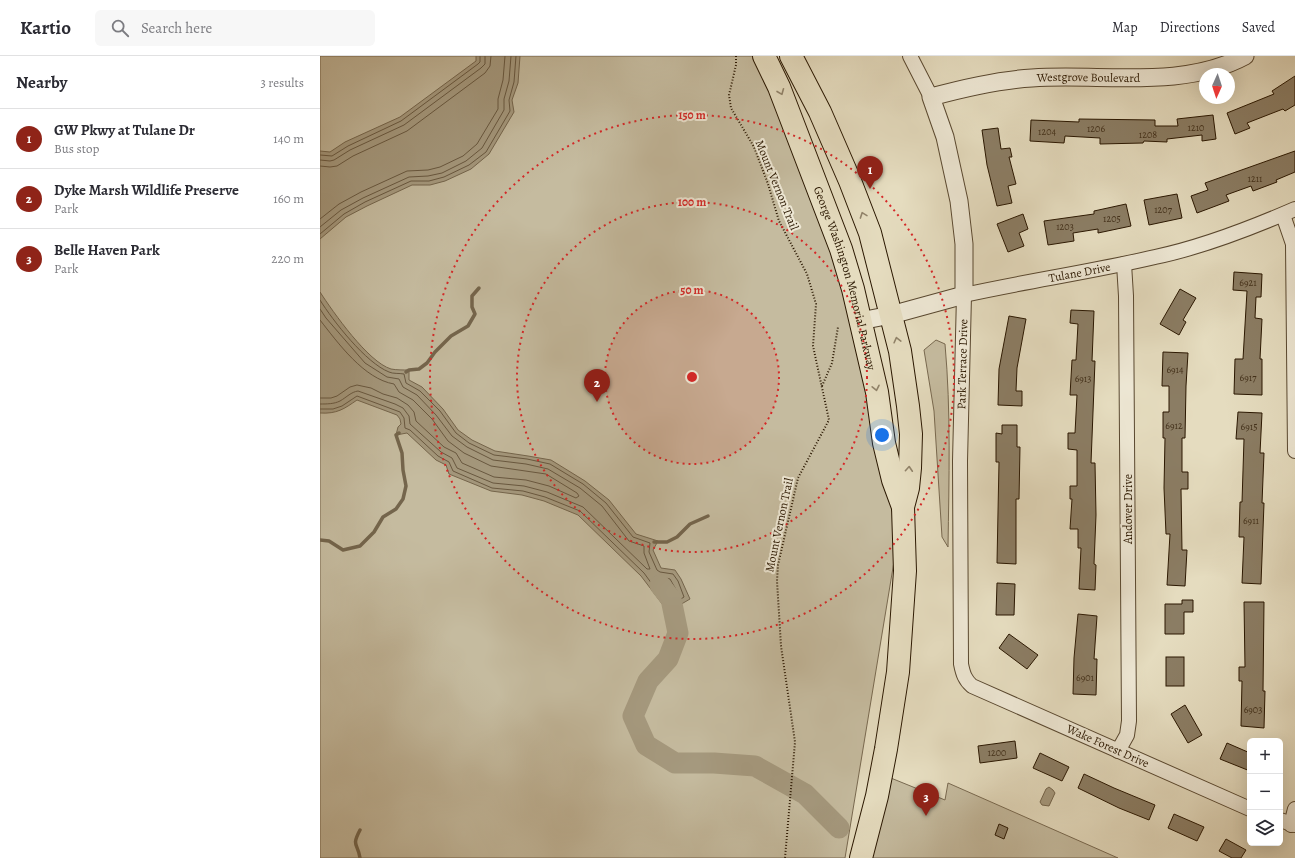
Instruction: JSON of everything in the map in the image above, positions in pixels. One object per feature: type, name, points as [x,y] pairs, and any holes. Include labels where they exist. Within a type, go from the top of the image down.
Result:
[{"type":"main road","name":"George Washington Memorial Parkway","points":[[764,56],[779,87],[841,249],[853,289],[877,392],[884,443],[903,507]]},
{"type":"main road","name":"George Washington Memorial Parkway","points":[[791,56],[820,112],[850,180],[870,233],[900,351],[911,434],[908,481],[903,507],[905,571],[898,672],[885,755],[871,822],[861,858]]},
{"type":"street","name":"Park Terrace Drive","points":[[910,56],[931,97],[945,137],[959,201],[964,244],[960,461],[961,664],[963,674],[967,681]]},
{"type":"street","name":"Westgrove Boulevard","points":[[931,97],[964,88],[1032,78],[1171,76],[1192,74],[1214,69],[1245,56]]},
{"type":"street","name":"Tulane Drive","points":[[860,321],[891,315],[991,289],[1155,257],[1219,240],[1289,212]]},
{"type":"street","points":[[1289,212],[1293,244],[1295,452]]},
{"type":"street","name":"Andover Drive","points":[[1118,751],[1127,735],[1129,721],[1126,296],[1124,264]]},
{"type":"street","name":"Wake Forest Drive","points":[[967,681],[972,686],[1247,808]]},
{"type":"street","points":[[1289,823],[1295,809]]},
{"type":"path","name":"Mount Vernon Trail","points":[[736,56],[736,65],[729,94],[731,108],[754,147],[768,184],[779,221],[807,274],[816,304],[813,346],[829,420],[803,466],[794,490],[778,565],[777,581],[781,646],[795,742],[785,858]]},
{"type":"path","points":[[822,386],[832,363],[838,327]]},
{"type":"shaded area","points":[[320,56],[771,56],[817,187],[903,507],[845,858],[320,858]]},
{"type":"shaded area","points":[[936,340],[945,344],[947,369],[949,445],[948,547],[942,537],[934,411],[924,350]]},
{"type":"shaded area","points":[[881,774],[945,800],[948,783],[1118,858],[858,858]]},
{"type":"water","points":[[476,56],[520,56],[518,83],[512,100],[514,112],[489,154],[471,169],[445,181],[430,185],[412,185],[367,206],[346,217],[320,239],[320,151],[330,152],[345,142],[400,117],[476,61]]},
{"type":"water","points":[[320,292],[342,323],[372,357],[382,365],[391,369],[409,370],[409,380],[422,387],[443,409],[458,430],[472,440],[495,451],[551,460],[585,481],[609,500],[636,534],[658,541],[653,550],[661,568],[675,570],[690,599],[666,613],[663,605],[641,576],[578,515],[544,501],[522,495],[491,491],[449,474],[446,465],[436,460],[407,433],[396,435],[398,427],[401,424],[397,415],[357,400],[340,410],[331,413],[320,413]]},
{"type":"water","points":[[1049,787],[1055,793],[1049,806],[1042,805],[1040,802],[1046,789]]},
{"type":"building","points":[[1295,76],[1295,105],[1285,111],[1283,109],[1247,123],[1250,128],[1235,134],[1227,113],[1274,94],[1272,91]]},
{"type":"building","points":[[1213,115],[1216,139],[1202,141],[1202,135],[1167,139],[1167,142],[1144,141],[1143,143],[1100,144],[1100,138],[1065,136],[1064,143],[1030,141],[1031,120],[1079,122],[1079,119],[1155,120],[1155,126],[1178,126],[1177,119]]},
{"type":"building","points":[[998,128],[1001,149],[1010,148],[1012,157],[1009,157],[1016,184],[1008,186],[1012,203],[997,206],[987,165],[982,130]]},
{"type":"building","points":[[1295,151],[1295,172],[1276,180],[1277,182],[1253,191],[1251,186],[1226,195],[1229,201],[1197,213],[1191,196],[1208,190],[1205,183]]},
{"type":"building","points":[[1177,194],[1182,218],[1149,225],[1144,200]]},
{"type":"building","points":[[1126,204],[1131,226],[1098,233],[1098,229],[1073,233],[1074,241],[1048,245],[1044,221],[1094,214],[1094,211]]},
{"type":"building","points":[[1023,214],[1028,229],[1019,233],[1024,246],[1008,252],[997,224]]},
{"type":"building","points":[[1234,272],[1262,274],[1261,297],[1256,297],[1255,318],[1262,319],[1260,359],[1262,359],[1262,395],[1234,394],[1235,359],[1243,359],[1247,291],[1233,290]]},
{"type":"building","points":[[1180,289],[1196,298],[1183,320],[1186,322],[1179,335],[1160,324]]},
{"type":"building","points":[[1071,310],[1094,311],[1092,361],[1095,361],[1091,463],[1095,463],[1095,590],[1079,589],[1081,548],[1078,548],[1078,529],[1070,529],[1072,499],[1070,499],[1070,486],[1077,486],[1077,450],[1068,449],[1068,433],[1075,433],[1077,395],[1070,395],[1072,360],[1076,360],[1078,324],[1070,323]]},
{"type":"building","points":[[1009,316],[1026,319],[1017,368],[1016,391],[1022,391],[1022,406],[998,405],[999,369]]},
{"type":"building","points":[[1163,352],[1188,353],[1185,438],[1182,438],[1182,472],[1188,472],[1188,489],[1181,489],[1182,550],[1187,550],[1185,586],[1167,585],[1170,534],[1166,534],[1164,488],[1165,438],[1163,438],[1163,412],[1169,412],[1169,386],[1162,386]]},
{"type":"building","points":[[1238,412],[1262,413],[1260,453],[1264,453],[1262,503],[1264,503],[1261,584],[1242,583],[1244,537],[1239,537],[1240,502],[1242,502],[1244,439],[1236,439]]},
{"type":"building","points":[[1002,425],[1017,425],[1017,447],[1020,447],[1019,499],[1016,499],[1016,564],[997,563],[999,462],[996,462],[996,433],[1002,434]]},
{"type":"building","points":[[997,583],[1015,584],[1014,615],[996,615]]},
{"type":"building","points":[[1182,600],[1193,600],[1193,612],[1184,612],[1184,634],[1165,634],[1165,604],[1182,604]]},
{"type":"building","points":[[1244,602],[1264,602],[1264,728],[1241,726],[1242,681],[1239,681],[1239,667],[1245,667]]},
{"type":"building","points":[[1078,614],[1097,616],[1094,659],[1097,659],[1096,695],[1073,694],[1074,658]]},
{"type":"building","points":[[1009,634],[1038,655],[1027,669],[999,648]]},
{"type":"building","points":[[1166,657],[1184,657],[1184,686],[1166,686]]},
{"type":"building","points":[[1185,705],[1202,735],[1188,743],[1171,714]]},
{"type":"building","points":[[1015,741],[1017,758],[980,763],[978,746]]},
{"type":"building","points":[[1227,743],[1247,752],[1247,770],[1220,759]]},
{"type":"building","points":[[1040,753],[1069,767],[1062,781],[1033,768]]},
{"type":"building","points":[[1084,774],[1155,805],[1149,820],[1119,808],[1078,788]]},
{"type":"building","points":[[1174,814],[1204,827],[1197,841],[1168,828]]},
{"type":"building","points":[[999,824],[1008,828],[1004,839],[995,835]]},
{"type":"building","points":[[1226,839],[1246,850],[1241,858],[1232,858],[1219,851]]},
{"type":"waterway","points":[[406,372],[409,370],[419,369],[427,363],[435,352],[451,336],[468,326],[475,314],[472,307],[472,296],[479,288]]},
{"type":"waterway","points":[[320,540],[329,541],[343,550],[360,546],[374,532],[383,517],[396,509],[403,499],[406,486],[402,453],[396,435],[399,433]]},
{"type":"waterway","points":[[654,542],[667,542],[677,537],[690,524],[708,516]]},
{"type":"waterway","points":[[660,585],[671,599],[678,633],[668,659],[648,681],[633,716],[646,745],[675,763],[714,763],[755,766],[805,794],[839,828]]},
{"type":"waterway","points":[[360,830],[357,835],[356,845],[360,858]]},
{"type":"place","name":"GW Pkwy at Tulane Dr","points":[[870,189]]},
{"type":"place","name":"Dyke Marsh Wildlife Preserve","points":[[597,402]]},
{"type":"place","name":"Belle Haven Park","points":[[926,816]]}]
